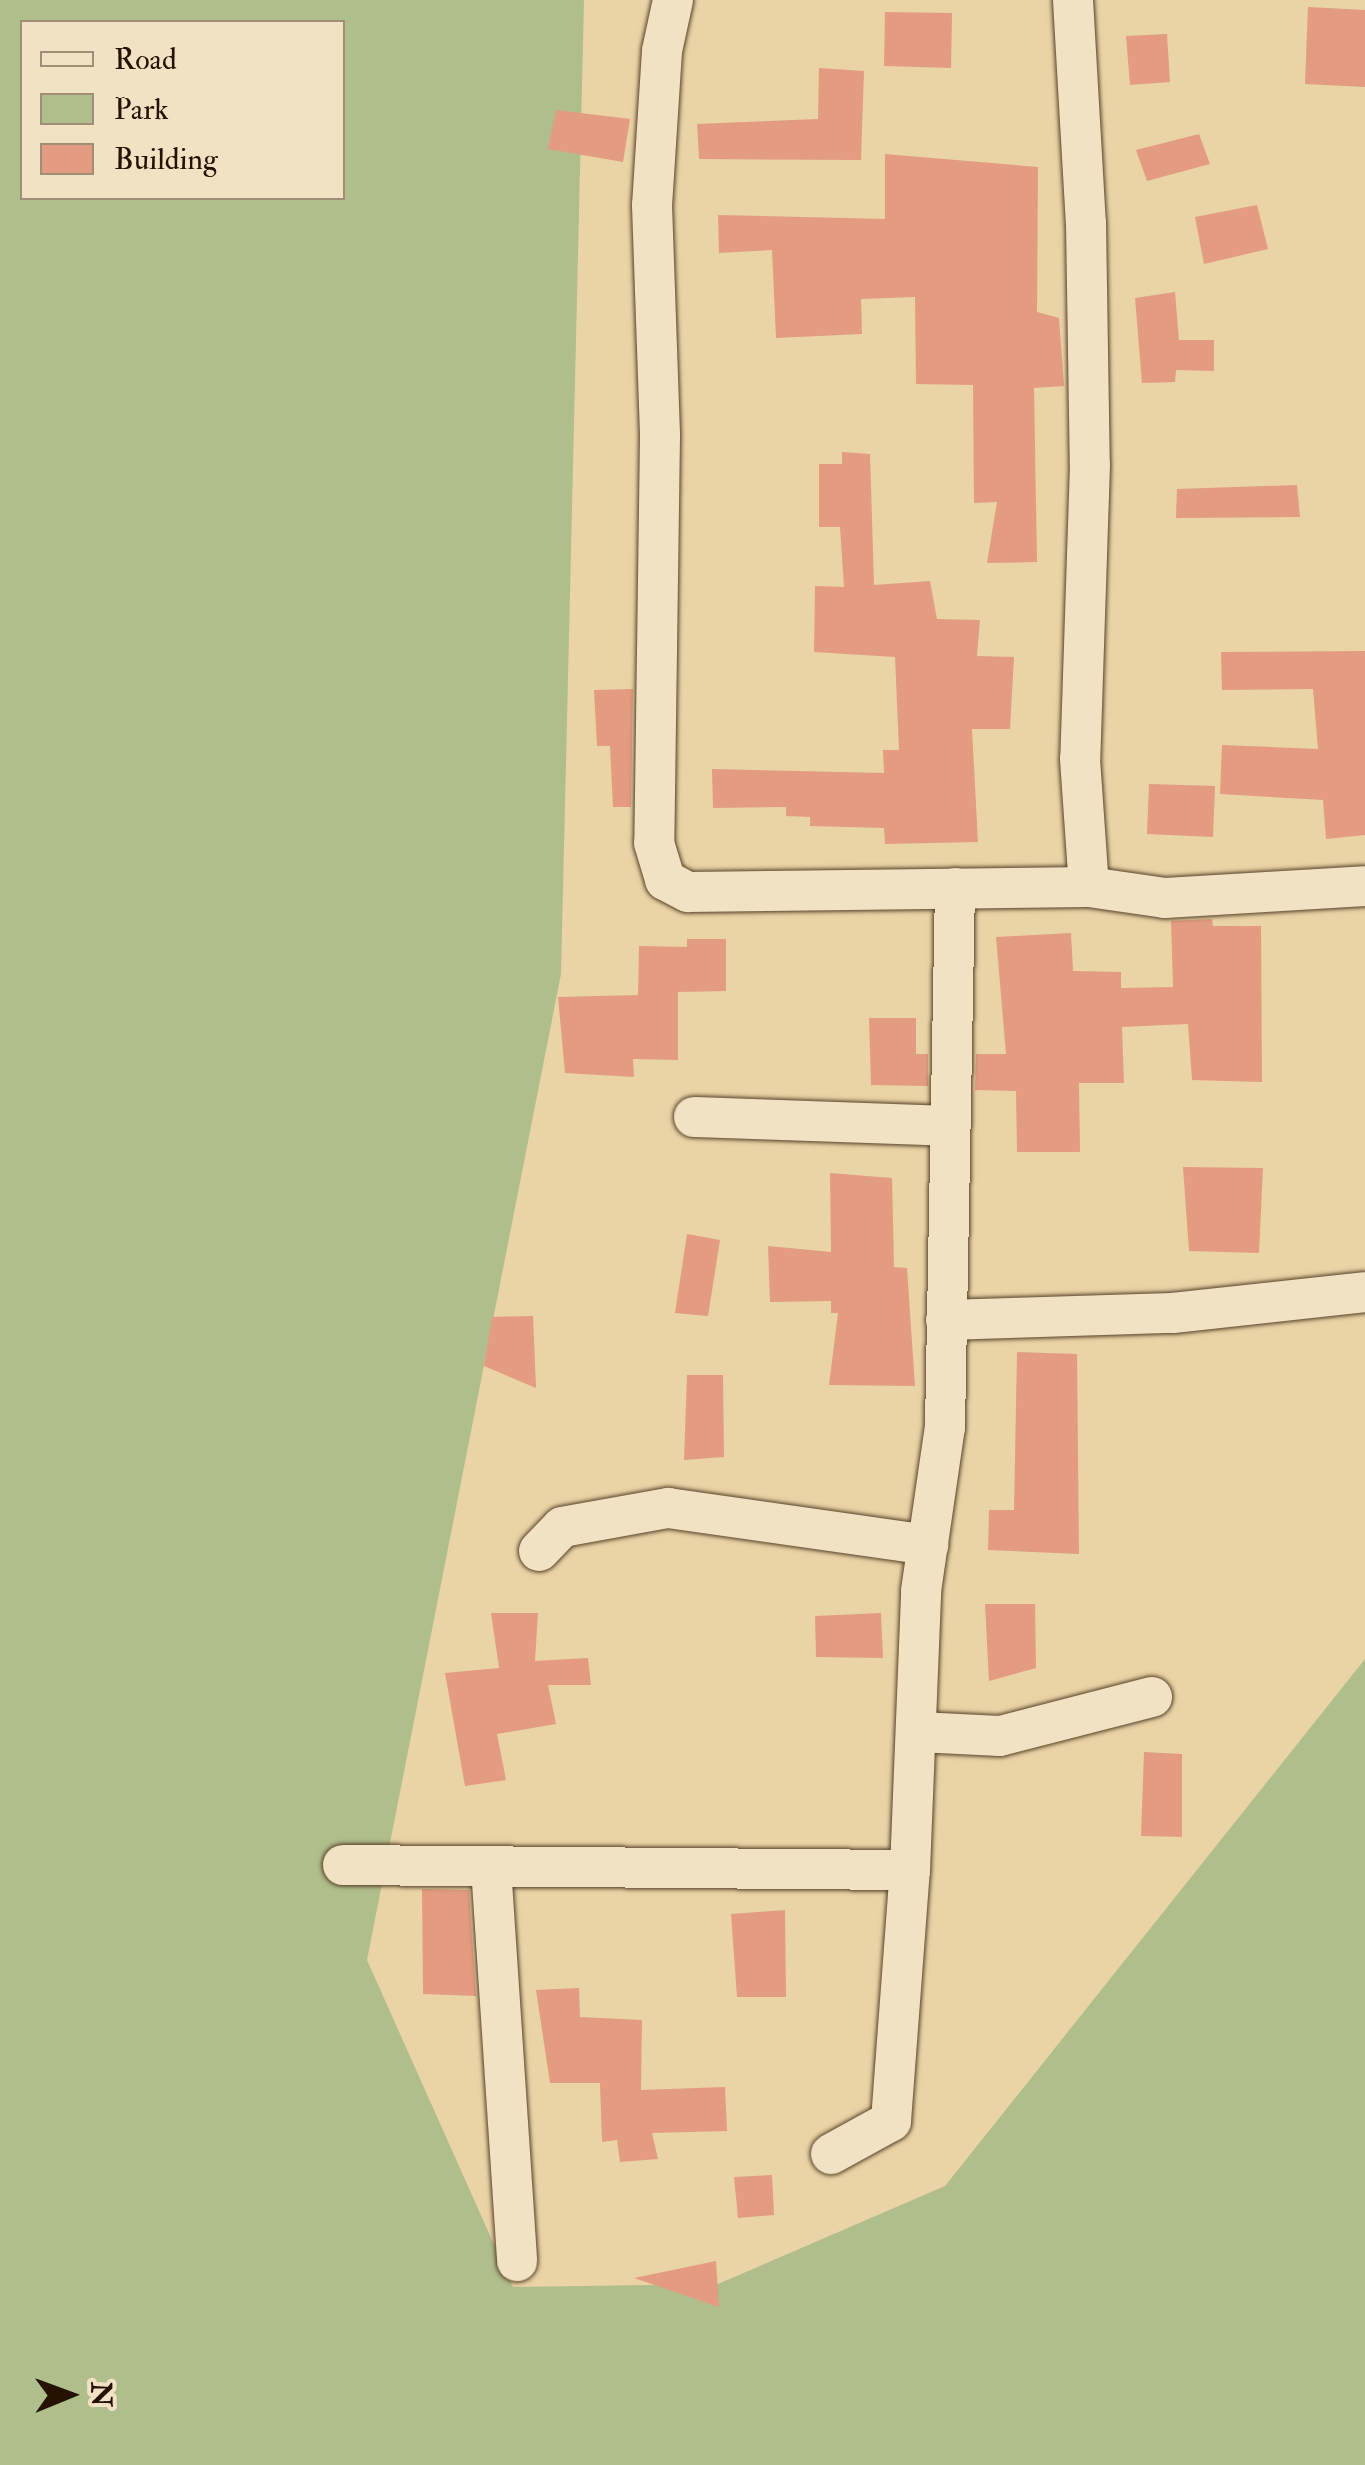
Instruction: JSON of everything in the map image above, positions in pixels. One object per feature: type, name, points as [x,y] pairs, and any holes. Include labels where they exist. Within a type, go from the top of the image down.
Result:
[{"type":"street","points":[[673,0],[662,51],[652,205],[660,436],[654,844],[665,880],[688,892],[1089,887],[1166,898],[1365,886]]},
{"type":"street","points":[[1073,0],[1086,242],[1090,465],[1080,759],[1089,887]]},
{"type":"street","points":[[831,2154],[892,2121],[928,1546],[945,1427],[955,888]]},
{"type":"street","points":[[694,1117],[950,1126]]},
{"type":"street","points":[[946,1320],[1173,1313],[1365,1292]]},
{"type":"street","points":[[539,1551],[562,1526],[668,1508],[928,1546]]},
{"type":"street","points":[[918,1732],[1000,1736],[1152,1698]]},
{"type":"street","points":[[342,1865],[910,1870]]},
{"type":"street","points":[[491,1867],[518,2261]]},
{"type":"green space","points":[[0,0],[584,0],[561,974],[367,1960],[513,2287],[718,2284],[945,2186],[1365,1659],[1365,2465],[0,2465]]},
{"type":"building","points":[[1308,7],[1365,10],[1365,87],[1305,84]]},
{"type":"building","points":[[885,12],[952,13],[951,68],[884,66]]},
{"type":"building","points":[[1167,34],[1170,82],[1130,85],[1126,36]]},
{"type":"building","points":[[819,68],[864,71],[861,160],[699,159],[697,124],[818,119]]},
{"type":"building","points":[[556,110],[630,119],[623,162],[548,149]]},
{"type":"building","points":[[1199,134],[1210,164],[1147,181],[1136,150]]},
{"type":"building","points":[[885,154],[1038,167],[1037,312],[1059,318],[1064,386],[1034,388],[1037,562],[987,563],[997,502],[974,503],[973,385],[916,384],[915,297],[861,299],[862,334],[776,338],[772,250],[719,253],[718,215],[885,219]]},
{"type":"building","points":[[1257,205],[1268,249],[1204,264],[1195,217]]},
{"type":"building","points":[[1175,292],[1179,340],[1214,340],[1214,371],[1176,370],[1175,382],[1142,383],[1135,298]]},
{"type":"building","points":[[842,452],[870,454],[874,585],[930,581],[937,619],[980,620],[977,656],[1014,657],[1010,729],[972,729],[978,842],[885,844],[884,828],[810,826],[810,817],[786,816],[786,807],[713,808],[712,769],[884,773],[883,750],[899,750],[895,657],[814,652],[815,586],[844,587],[840,527],[819,527],[819,464],[842,464]]},
{"type":"building","points":[[1297,485],[1300,517],[1176,518],[1177,489]]},
{"type":"building","points":[[1365,651],[1365,835],[1326,839],[1323,800],[1220,794],[1222,745],[1318,749],[1313,689],[1222,690],[1221,652]]},
{"type":"building","points":[[633,689],[631,807],[613,807],[610,746],[597,746],[594,690]]},
{"type":"building","points":[[1149,784],[1215,786],[1213,837],[1147,834]]},
{"type":"building","points":[[1212,919],[1213,926],[1261,926],[1262,1082],[1192,1080],[1188,1024],[1122,1027],[1124,1083],[1079,1083],[1080,1152],[1017,1152],[1016,1091],[975,1090],[976,1054],[1006,1054],[996,937],[1071,933],[1073,971],[1121,972],[1121,988],[1173,987],[1171,921]]},
{"type":"building","points":[[687,939],[726,939],[726,991],[678,992],[678,1060],[633,1059],[634,1077],[565,1073],[558,997],[638,995],[639,946],[687,947]]},
{"type":"building","points":[[869,1018],[916,1018],[916,1054],[928,1054],[928,1086],[871,1085]]},
{"type":"building","points":[[1183,1167],[1263,1168],[1259,1253],[1189,1251]]},
{"type":"building","points":[[830,1173],[892,1178],[894,1267],[907,1268],[915,1386],[829,1385],[838,1313],[831,1313],[831,1301],[770,1302],[768,1246],[831,1252]]},
{"type":"building","points":[[687,1234],[720,1240],[708,1316],[675,1313]]},
{"type":"building","points":[[533,1316],[536,1388],[484,1366],[492,1317]]},
{"type":"building","points":[[1017,1352],[1077,1354],[1079,1554],[988,1550],[989,1510],[1014,1510]]},
{"type":"building","points":[[687,1375],[723,1375],[724,1457],[684,1460]]},
{"type":"building","points":[[985,1604],[1035,1604],[1036,1668],[989,1681]]},
{"type":"building","points":[[491,1613],[538,1613],[535,1661],[588,1658],[591,1685],[548,1685],[556,1724],[497,1734],[506,1780],[465,1786],[445,1673],[499,1668]]},
{"type":"building","points":[[881,1613],[883,1658],[816,1657],[815,1616]]},
{"type":"building","points":[[1144,1752],[1182,1754],[1182,1837],[1141,1836]]},
{"type":"building","points":[[422,1889],[469,1890],[476,1996],[423,1994]]},
{"type":"building","points":[[785,1910],[786,1997],[737,1997],[731,1914]]},
{"type":"building","points":[[579,1988],[580,2017],[642,2020],[641,2090],[725,2087],[727,2131],[652,2133],[658,2159],[620,2162],[617,2140],[602,2142],[600,2083],[550,2083],[536,1990]]},
{"type":"building","points":[[772,2175],[774,2215],[738,2218],[734,2177]]},
{"type":"building","points":[[716,2261],[719,2307],[634,2278]]}]
